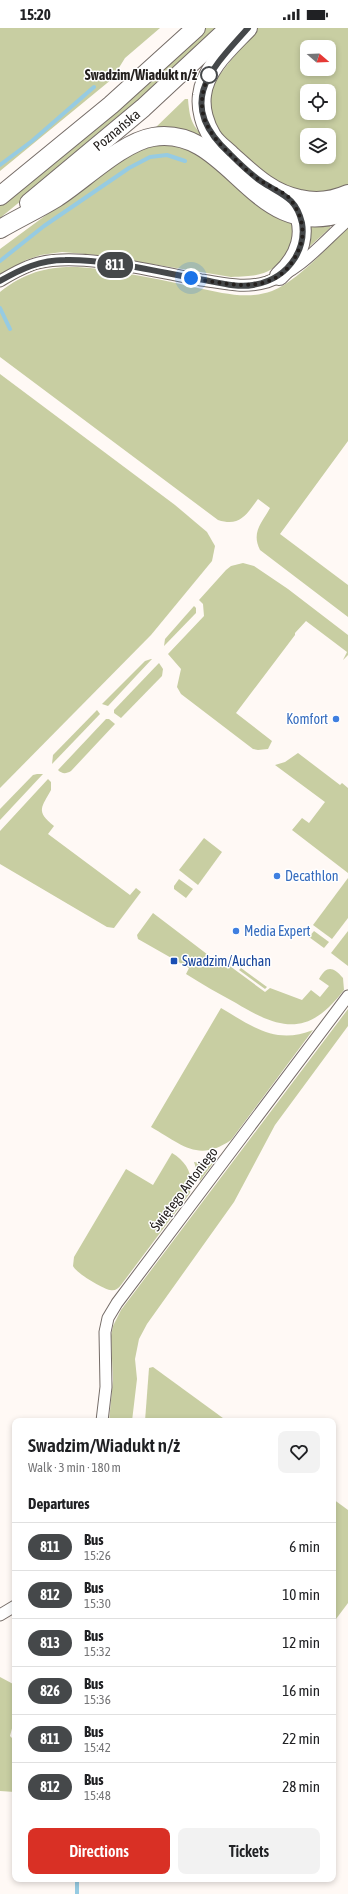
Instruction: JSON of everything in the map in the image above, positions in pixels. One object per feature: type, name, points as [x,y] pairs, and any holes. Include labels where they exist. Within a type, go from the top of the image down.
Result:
[{"type":"main road","name":"Poznańska","points":[[0,196],[111,105],[196,28]]},
{"type":"main road","name":"Poznańska","points":[[0,227],[143,108],[229,28]]},
{"type":"main road","points":[[248,28],[220,58],[210,73],[202,96],[203,112],[210,133],[220,145],[256,178],[286,195],[300,200],[317,201],[334,199],[348,194]]},
{"type":"main road","points":[[0,227],[56,198],[102,164],[137,143],[148,138],[160,136],[180,138],[195,142],[213,154],[259,197],[280,209],[300,215],[320,218],[348,211]]},
{"type":"main road","points":[[279,276],[291,264],[300,246],[303,232],[300,215],[294,204],[286,195]]},
{"type":"street","points":[[0,281],[21,269],[37,263],[66,260],[110,264],[242,286],[266,282],[301,264],[348,220]]},
{"type":"street","name":"Świętego Antoniego","points":[[102,1418],[106,1387],[104,1332],[108,1318],[117,1303],[348,996]]},
{"type":"street","points":[[0,1615],[12,1608]]},
{"type":"green space","points":[[0,28],[160,28],[125,58],[112,79],[0,171]]},
{"type":"green space","points":[[206,28],[219,28],[193,53],[84,149],[0,218],[0,205],[105,119]]},
{"type":"green space","points":[[256,28],[348,28],[348,186],[342,189],[310,195],[281,187],[219,136],[207,101],[211,86]]},
{"type":"green space","points":[[185,99],[188,99],[193,124],[210,144],[153,130]]},
{"type":"green space","points":[[145,145],[192,147],[270,213],[294,223],[296,242],[276,266],[263,273],[254,275],[231,277],[97,255],[62,252],[41,255],[26,260],[0,277],[0,249],[99,176]]},
{"type":"green space","points":[[330,225],[330,228],[308,248],[309,226]]},
{"type":"green space","points":[[348,228],[348,441],[280,534],[348,585],[348,617],[260,550],[257,533],[270,508],[258,499],[246,515],[237,521],[226,522],[218,520],[0,357],[0,292],[30,274],[44,270],[75,267],[107,270],[226,294],[263,294],[272,291],[292,280]]},
{"type":"green space","points":[[0,374],[175,505],[207,532],[215,546],[212,561],[151,635],[0,788]]},
{"type":"green space","points":[[243,563],[254,566],[288,589],[348,635],[348,655],[343,660],[347,652],[306,621],[295,633],[236,713],[272,741],[268,749],[253,749],[181,694],[177,687],[181,669],[168,654],[204,616],[203,604],[199,600],[226,570],[231,566]]},
{"type":"green space","points":[[194,606],[196,608],[196,613],[164,646],[165,639]]},
{"type":"green space","points":[[152,659],[108,706],[102,704],[145,661]]},
{"type":"green space","points":[[159,663],[163,669],[162,676],[121,718],[114,713],[114,710]]},
{"type":"green space","points":[[97,710],[100,714],[52,764],[53,755]]},
{"type":"green space","points":[[106,719],[109,719],[115,724],[71,771],[64,773],[58,770]]},
{"type":"green space","points":[[298,753],[340,785],[342,783],[348,788],[348,873],[292,830],[302,818],[309,823],[325,802],[275,765],[285,762]]},
{"type":"green space","points":[[43,774],[0,820],[0,809],[33,775]]},
{"type":"green space","points":[[48,779],[51,782],[51,790],[43,805],[42,812],[48,821],[54,826],[48,834],[130,895],[136,888],[141,892],[114,928],[107,927],[0,864],[0,831]]},
{"type":"green space","points":[[204,838],[222,852],[198,885],[179,870]]},
{"type":"green space","points":[[348,878],[348,918],[332,939],[313,925]]},
{"type":"green space","points":[[179,879],[193,889],[186,898],[174,889],[174,886]]},
{"type":"green space","points":[[153,913],[220,964],[223,961],[265,992],[270,988],[302,1000],[311,990],[320,997],[329,986],[319,979],[325,971],[330,969],[343,978],[344,990],[331,1005],[319,1015],[307,1022],[294,1024],[281,1023],[267,1019],[186,974],[189,968],[138,939],[137,935]]},
{"type":"green space","points":[[314,931],[329,942],[324,948],[309,937]]},
{"type":"green space","points":[[348,931],[348,966],[331,953]]},
{"type":"green space","points":[[241,968],[267,987],[265,989],[239,970]]},
{"type":"green space","points":[[221,1008],[254,1027],[276,1035],[288,1036],[313,1030],[231,1140],[219,1147],[209,1150],[199,1150],[181,1145],[151,1127]]},
{"type":"green space","points":[[348,1009],[348,1026],[275,1125],[234,1202],[147,1324],[139,1339],[135,1359],[137,1379],[132,1418],[109,1418],[113,1380],[111,1336],[113,1326],[121,1310]]},
{"type":"green space","points":[[172,1153],[182,1161],[188,1170],[191,1180],[190,1193],[118,1289],[110,1290],[96,1284],[75,1269],[73,1266],[74,1257],[126,1169],[153,1185]]},
{"type":"green space","points":[[194,1162],[205,1164],[214,1162],[200,1181]]},
{"type":"green space","points":[[153,1367],[223,1418],[145,1418],[149,1368]]},
{"type":"green space","points":[[336,1501],[348,1510],[348,1603],[336,1619]]},
{"type":"green space","points":[[0,1677],[12,1683],[12,1728],[10,1736],[12,1738],[12,1792],[0,1791]]},
{"type":"waterway","points":[[0,165],[32,141],[94,87]]},
{"type":"waterway","points":[[0,261],[44,226],[129,168],[150,157],[167,155],[185,161]]},
{"type":"waterway","points":[[0,308],[10,329]]},
{"type":"waterway","points":[[77,1882],[77,1894]]},
{"type":"bus line","name":"811","points":[[0,281],[21,269],[51,260],[81,260],[242,286],[266,282],[279,276],[285,271],[296,256],[302,241],[303,232],[299,213],[292,200],[256,178],[220,145],[210,133],[202,108],[204,84],[210,73],[220,58],[248,28]]},
{"type":"place","name":"Swadzim/Wiadukt n/ż","points":[[209,75]]},
{"type":"place","name":"Komfort","points":[[336,719]]},
{"type":"place","name":"Decathlon","points":[[277,876]]},
{"type":"place","name":"Media Expert","points":[[236,931]]},
{"type":"place","name":"Swadzim/Auchan","points":[[174,961]]},
{"type":"route","points":[[191,278],[242,286],[266,282],[279,276],[294,260],[302,241],[303,232],[299,213],[292,200],[251,174],[220,145],[210,133],[204,117],[201,102],[204,84],[210,73],[209,75]]}]
